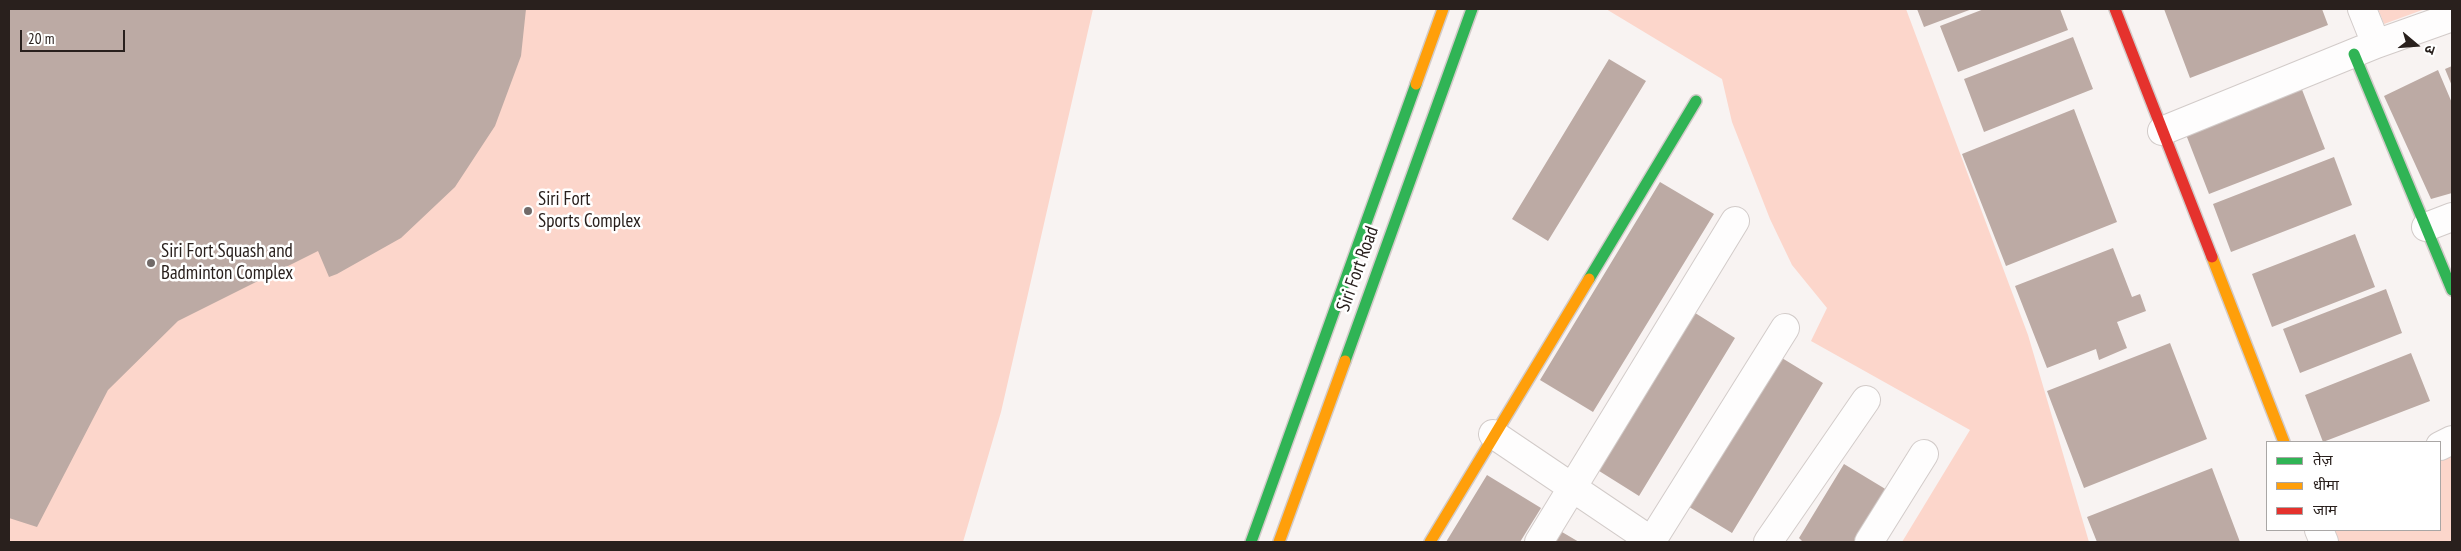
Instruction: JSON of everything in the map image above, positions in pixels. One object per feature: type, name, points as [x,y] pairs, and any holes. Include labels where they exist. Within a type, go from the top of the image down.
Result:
[{"type":"street","name":"Siri Fort Road","points":[[1251,542],[1443,9]]},
{"type":"street","name":"Siri Fort Road","points":[[1279,542],[1472,9]]},
{"type":"street","points":[[2115,9],[2284,441]]},
{"type":"street","points":[[2362,9],[2365,49],[2426,227],[2452,290]]},
{"type":"street","points":[[2162,130],[2365,49],[2452,17]]},
{"type":"street","points":[[1430,542],[1493,434],[1696,100]]},
{"type":"street","points":[[2426,227],[2452,217]]},
{"type":"street","points":[[1539,542],[1735,221]]},
{"type":"street","points":[[1493,434],[1652,542],[1785,328]]},
{"type":"street","points":[[1768,542],[1866,400]]},
{"type":"street","points":[[1869,542],[1924,454]]},
{"type":"shaded area","name":"Siri Fort Sports Complex","points":[[9,9],[1093,9],[1001,412],[963,542],[9,542]]},
{"type":"shaded area","points":[[1606,9],[1906,9],[2028,335],[2089,542],[1902,542],[1970,430],[1811,341],[1827,308],[1792,265],[1770,219],[1732,122],[1722,79]]},
{"type":"shaded area","points":[[2378,9],[2425,9],[2384,24]]},
{"type":"shaded area","points":[[2452,451],[2452,542],[2336,542],[2331,531],[2441,531],[2441,456]]},
{"type":"building","name":"Siri Fort Squash and Badminton Complex","points":[[9,9],[526,9],[521,56],[495,126],[455,187],[401,238],[337,274],[329,277],[318,251],[178,321],[108,390],[37,527],[9,518]]},
{"type":"building","points":[[1917,9],[1972,9],[1924,27]]},
{"type":"building","points":[[1984,9],[2060,9],[2068,30],[1958,72],[1940,26]]},
{"type":"building","points":[[2164,9],[2322,9],[2328,25],[2190,78]]},
{"type":"building","points":[[2073,37],[2093,89],[1984,132],[1964,79]]},
{"type":"building","points":[[1609,59],[1646,81],[1548,241],[1512,219]]},
{"type":"building","points":[[2452,66],[2452,86],[2445,69]]},
{"type":"building","points":[[2438,70],[2452,103],[2452,193],[2431,199],[2384,96]]},
{"type":"building","points":[[2301,87],[2325,149],[2209,194],[2185,132]]},
{"type":"building","points":[[2074,109],[2117,222],[2006,266],[1962,154]]},
{"type":"building","points":[[2334,157],[2352,205],[2231,252],[2213,204]]},
{"type":"building","points":[[1660,182],[1714,214],[1593,412],[1540,380]]},
{"type":"building","points":[[2355,234],[2375,287],[2272,327],[2252,274]]},
{"type":"building","points":[[2113,248],[2132,297],[2140,294],[2146,311],[2117,322],[2127,348],[2099,360],[2096,349],[2047,368],[2015,286]]},
{"type":"building","points":[[2386,289],[2402,333],[2300,373],[2283,329]]},
{"type":"building","points":[[1692,311],[1735,338],[1639,496],[1596,469]]},
{"type":"building","points":[[2170,343],[2207,439],[2084,488],[2047,391]]},
{"type":"building","points":[[2411,353],[2430,401],[2323,441],[2305,395]]},
{"type":"building","points":[[1777,355],[1823,383],[1732,533],[1686,505]]},
{"type":"building","points":[[1844,464],[1887,490],[1855,542],[1803,542],[1799,538]]},
{"type":"building","points":[[2212,468],[2240,542],[2097,542],[2087,517]]},
{"type":"building","points":[[1487,475],[1541,508],[1520,542],[1446,542]]},
{"type":"building","points":[[1562,532],[1579,542],[1555,542]]},
{"type":"traffic: fast","points":[[1345,361],[1472,9]]},
{"type":"traffic: fast","points":[[2354,54],[2452,290]]},
{"type":"traffic: fast","points":[[1251,542],[1416,84]]},
{"type":"traffic: fast","points":[[1589,279],[1696,101]]},
{"type":"traffic: slow","points":[[1416,84],[1443,9]]},
{"type":"traffic: slow","points":[[2212,257],[2284,441]]},
{"type":"traffic: slow","points":[[1430,542],[1589,279]]},
{"type":"traffic: slow","points":[[1279,542],[1345,361]]},
{"type":"traffic: jam","points":[[2115,9],[2212,257]]},
{"type":"place","name":"Siri Fort Sports Complex","points":[[528,211]]},
{"type":"place","name":"Siri Fort Squash and Badminton Complex","points":[[151,263]]}]
